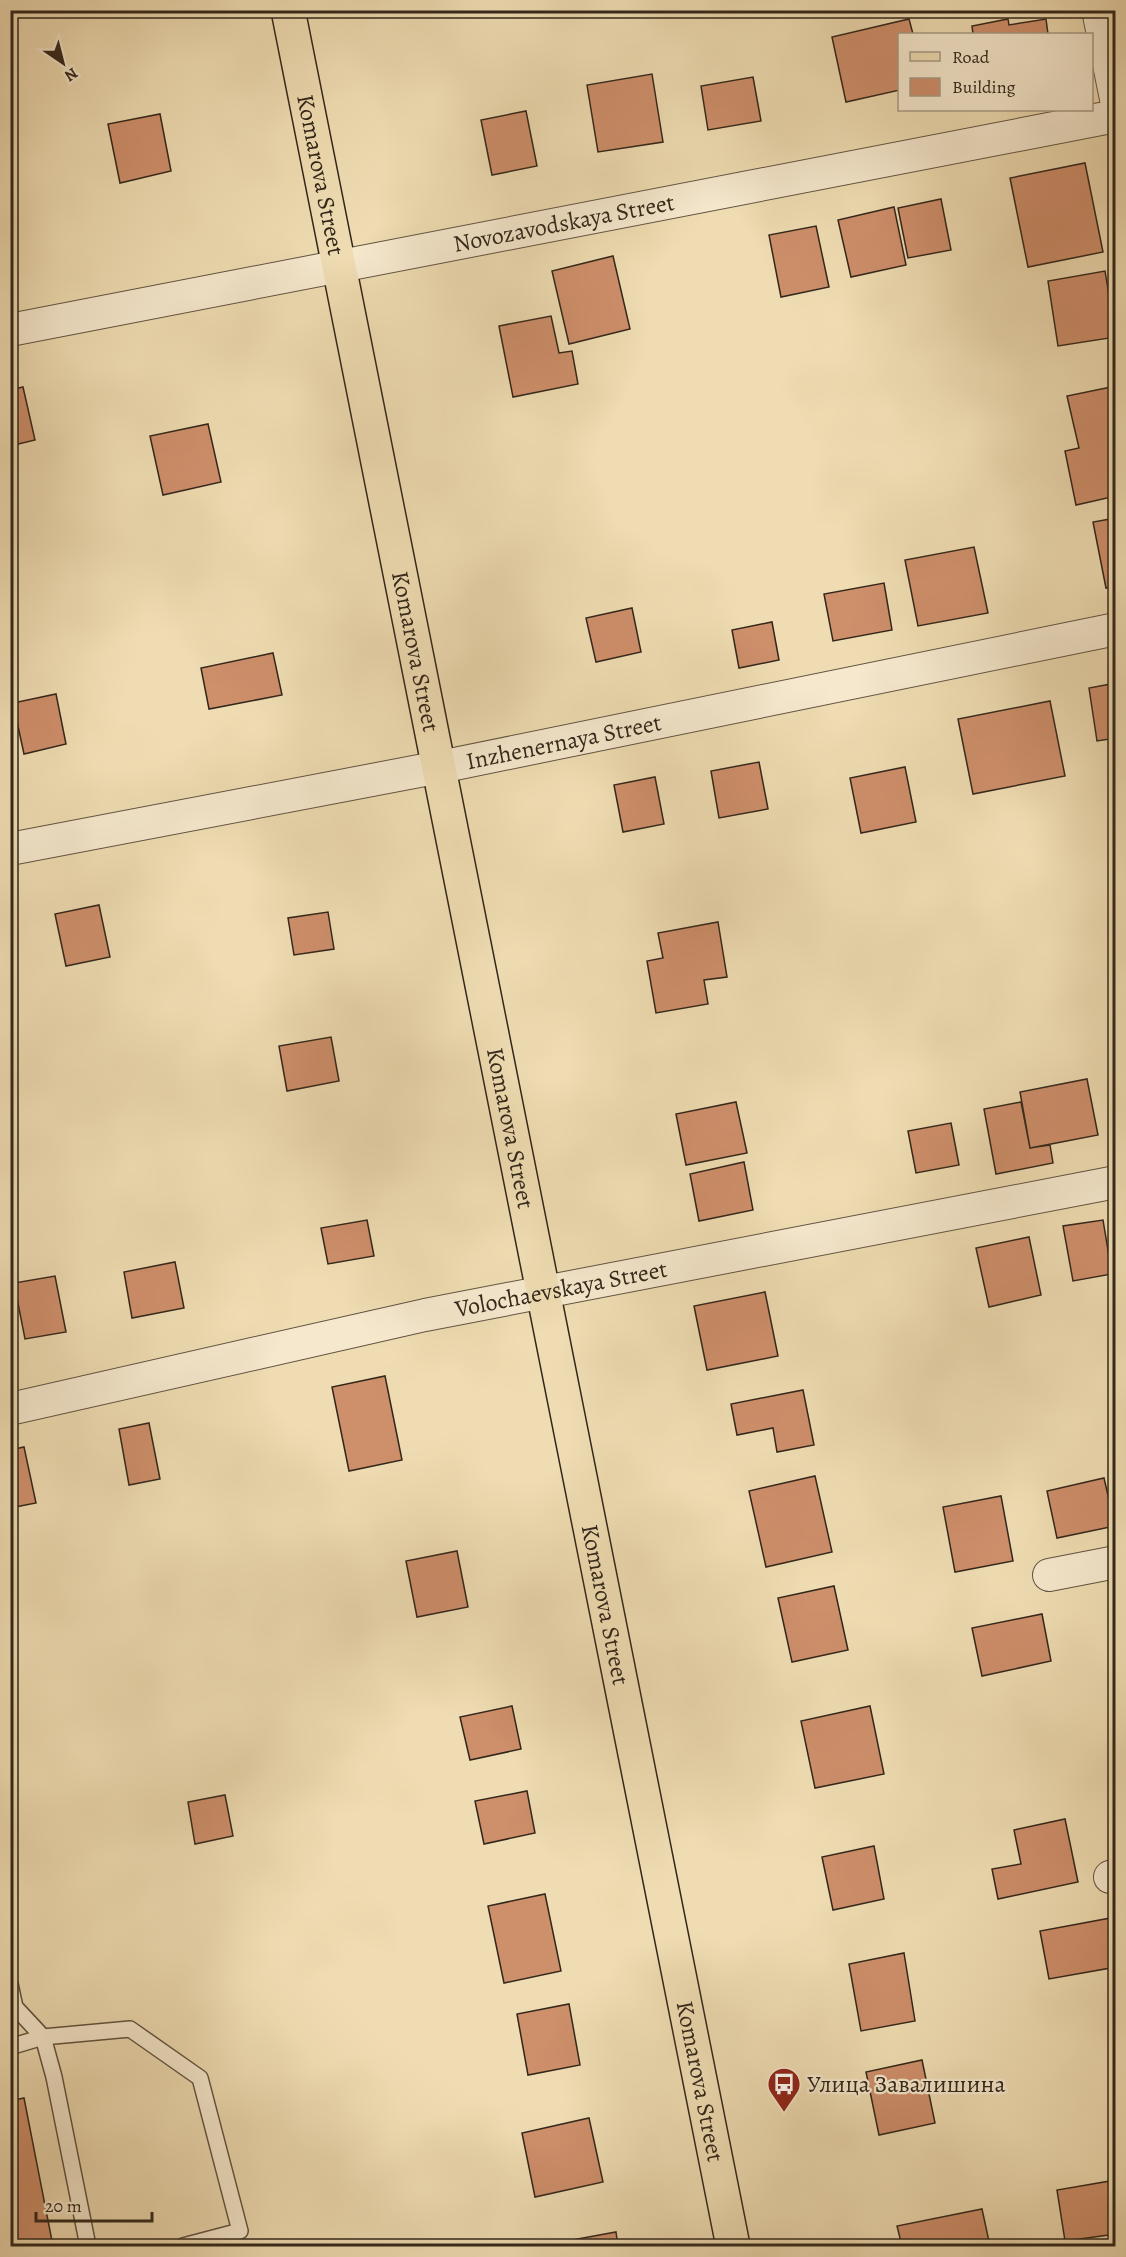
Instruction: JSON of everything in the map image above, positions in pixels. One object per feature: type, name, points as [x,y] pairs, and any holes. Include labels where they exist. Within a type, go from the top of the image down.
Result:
[{"type":"main road","name":"Komarova Street","points":[[288,10],[337,268],[440,767],[733,2247]]},
{"type":"street","points":[[1098,10],[1116,99]]},
{"type":"street","name":"Novozavodskaya Street","points":[[10,330],[1116,116]]},
{"type":"street","name":"Inzhenernaya Street","points":[[10,849],[440,767],[1116,629]]},
{"type":"street","name":"Volochaevskaya Street","points":[[10,1409],[425,1315],[1116,1182]]},
{"type":"street","points":[[1049,1575],[1116,1562]]},
{"type":"lane","points":[[10,1984],[15,2007],[43,2037],[54,2077],[88,2247]]},
{"type":"lane","points":[[10,2047],[43,2037],[130,2029],[200,2078],[240,2230],[183,2247]]},
{"type":"building","points":[[909,19],[913,33],[898,33],[898,90],[846,102],[832,37]]},
{"type":"building","points":[[1008,19],[1009,25],[1046,19],[1048,33],[973,33],[972,26]]},
{"type":"building","points":[[652,74],[663,142],[598,152],[587,85]]},
{"type":"building","points":[[753,77],[761,121],[708,130],[701,86]]},
{"type":"building","points":[[526,111],[537,166],[492,175],[481,120]]},
{"type":"building","points":[[160,114],[171,171],[120,183],[108,124]]},
{"type":"building","points":[[1085,163],[1103,252],[1028,267],[1010,178]]},
{"type":"building","points":[[941,199],[951,250],[908,258],[898,208]]},
{"type":"building","points":[[894,207],[906,265],[851,277],[838,220]]},
{"type":"building","points":[[816,226],[829,287],[781,297],[769,235]]},
{"type":"building","points":[[613,256],[630,329],[569,344],[552,271]]},
{"type":"building","points":[[1105,271],[1116,337],[1058,346],[1048,281]]},
{"type":"building","points":[[551,316],[559,353],[572,351],[578,384],[513,397],[499,326]]},
{"type":"building","points":[[1116,386],[1116,496],[1076,505],[1065,451],[1079,448],[1067,396]]},
{"type":"building","points":[[23,387],[35,440],[10,446],[10,390]]},
{"type":"building","points":[[208,424],[221,482],[163,495],[150,436]]},
{"type":"building","points":[[1116,518],[1116,586],[1106,588],[1093,522]]},
{"type":"building","points":[[974,547],[988,613],[918,626],[905,560]]},
{"type":"building","points":[[884,583],[892,630],[833,641],[824,594]]},
{"type":"building","points":[[632,608],[641,652],[596,662],[586,618]]},
{"type":"building","points":[[772,622],[779,660],[739,668],[732,630]]},
{"type":"building","points":[[273,653],[282,695],[209,709],[201,668]]},
{"type":"building","points":[[1116,683],[1116,738],[1097,741],[1089,688]]},
{"type":"building","points":[[56,694],[66,744],[24,754],[13,703]]},
{"type":"building","points":[[1050,701],[1065,776],[973,794],[958,719]]},
{"type":"building","points":[[759,762],[768,809],[719,818],[711,771]]},
{"type":"building","points":[[905,767],[916,822],[861,833],[850,778]]},
{"type":"building","points":[[655,777],[664,824],[623,832],[614,785]]},
{"type":"building","points":[[99,905],[110,957],[66,966],[55,914]]},
{"type":"building","points":[[328,912],[334,949],[294,955],[288,918]]},
{"type":"building","points":[[718,922],[727,977],[704,980],[708,1004],[656,1013],[647,961],[663,958],[658,933]]},
{"type":"building","points":[[331,1037],[339,1081],[287,1091],[279,1046]]},
{"type":"building","points":[[1087,1079],[1098,1135],[1030,1148],[1020,1092]]},
{"type":"building","points":[[736,1102],[747,1153],[686,1165],[676,1114]]},
{"type":"building","points":[[1021,1102],[1030,1148],[1050,1145],[1053,1163],[996,1174],[984,1109]]},
{"type":"building","points":[[951,1123],[959,1165],[916,1173],[908,1131]]},
{"type":"building","points":[[744,1162],[753,1210],[699,1221],[690,1174]]},
{"type":"building","points":[[367,1220],[374,1256],[328,1264],[321,1228]]},
{"type":"building","points":[[1103,1220],[1112,1274],[1073,1281],[1063,1226]]},
{"type":"building","points":[[1029,1237],[1041,1295],[989,1307],[976,1248]]},
{"type":"building","points":[[175,1262],[184,1308],[132,1318],[124,1272]]},
{"type":"building","points":[[55,1276],[66,1332],[25,1339],[14,1283]]},
{"type":"building","points":[[765,1292],[778,1356],[707,1370],[694,1306]]},
{"type":"building","points":[[385,1376],[402,1460],[349,1471],[332,1387]]},
{"type":"building","points":[[803,1390],[814,1445],[777,1452],[773,1428],[737,1435],[731,1404]]},
{"type":"building","points":[[149,1423],[160,1479],[129,1485],[119,1429]]},
{"type":"building","points":[[24,1447],[36,1503],[10,1508],[10,1450]]},
{"type":"building","points":[[815,1476],[832,1552],[766,1567],[749,1491]]},
{"type":"building","points":[[1104,1478],[1115,1526],[1057,1538],[1047,1491]]},
{"type":"building","points":[[1001,1496],[1013,1561],[955,1572],[943,1507]]},
{"type":"building","points":[[457,1551],[468,1607],[417,1617],[406,1561]]},
{"type":"building","points":[[834,1586],[848,1650],[792,1662],[778,1598]]},
{"type":"building","points":[[1042,1614],[1051,1661],[982,1676],[972,1628]]},
{"type":"building","points":[[512,1706],[521,1749],[470,1760],[460,1717]]},
{"type":"building","points":[[870,1706],[884,1774],[815,1788],[801,1721]]},
{"type":"building","points":[[527,1791],[535,1833],[484,1844],[475,1801]]},
{"type":"building","points":[[225,1795],[233,1836],[195,1844],[188,1802]]},
{"type":"building","points":[[1065,1819],[1078,1882],[998,1899],[992,1869],[1021,1864],[1014,1830]]},
{"type":"building","points":[[874,1846],[884,1899],[833,1910],[822,1857]]},
{"type":"building","points":[[545,1894],[561,1971],[504,1983],[488,1906]]},
{"type":"building","points":[[1116,1917],[1116,1967],[1049,1979],[1040,1931]]},
{"type":"building","points":[[904,1953],[915,2021],[861,2031],[849,1964]]},
{"type":"building","points":[[569,2004],[580,2065],[528,2075],[517,2014]]},
{"type":"building","points":[[922,2060],[935,2123],[879,2135],[866,2072]]},
{"type":"building","points":[[24,2098],[53,2246],[10,2246],[10,2101]]},
{"type":"building","points":[[589,2118],[603,2182],[535,2197],[522,2133]]},
{"type":"building","points":[[1116,2180],[1116,2234],[1065,2241],[1057,2190]]},
{"type":"building","points":[[982,2209],[990,2246],[902,2246],[897,2226]]},
{"type":"building","points":[[616,2232],[618,2246],[562,2246],[561,2242]]},
{"type":"place","name":"Улица Завалишина","points":[[784,2113]]}]
